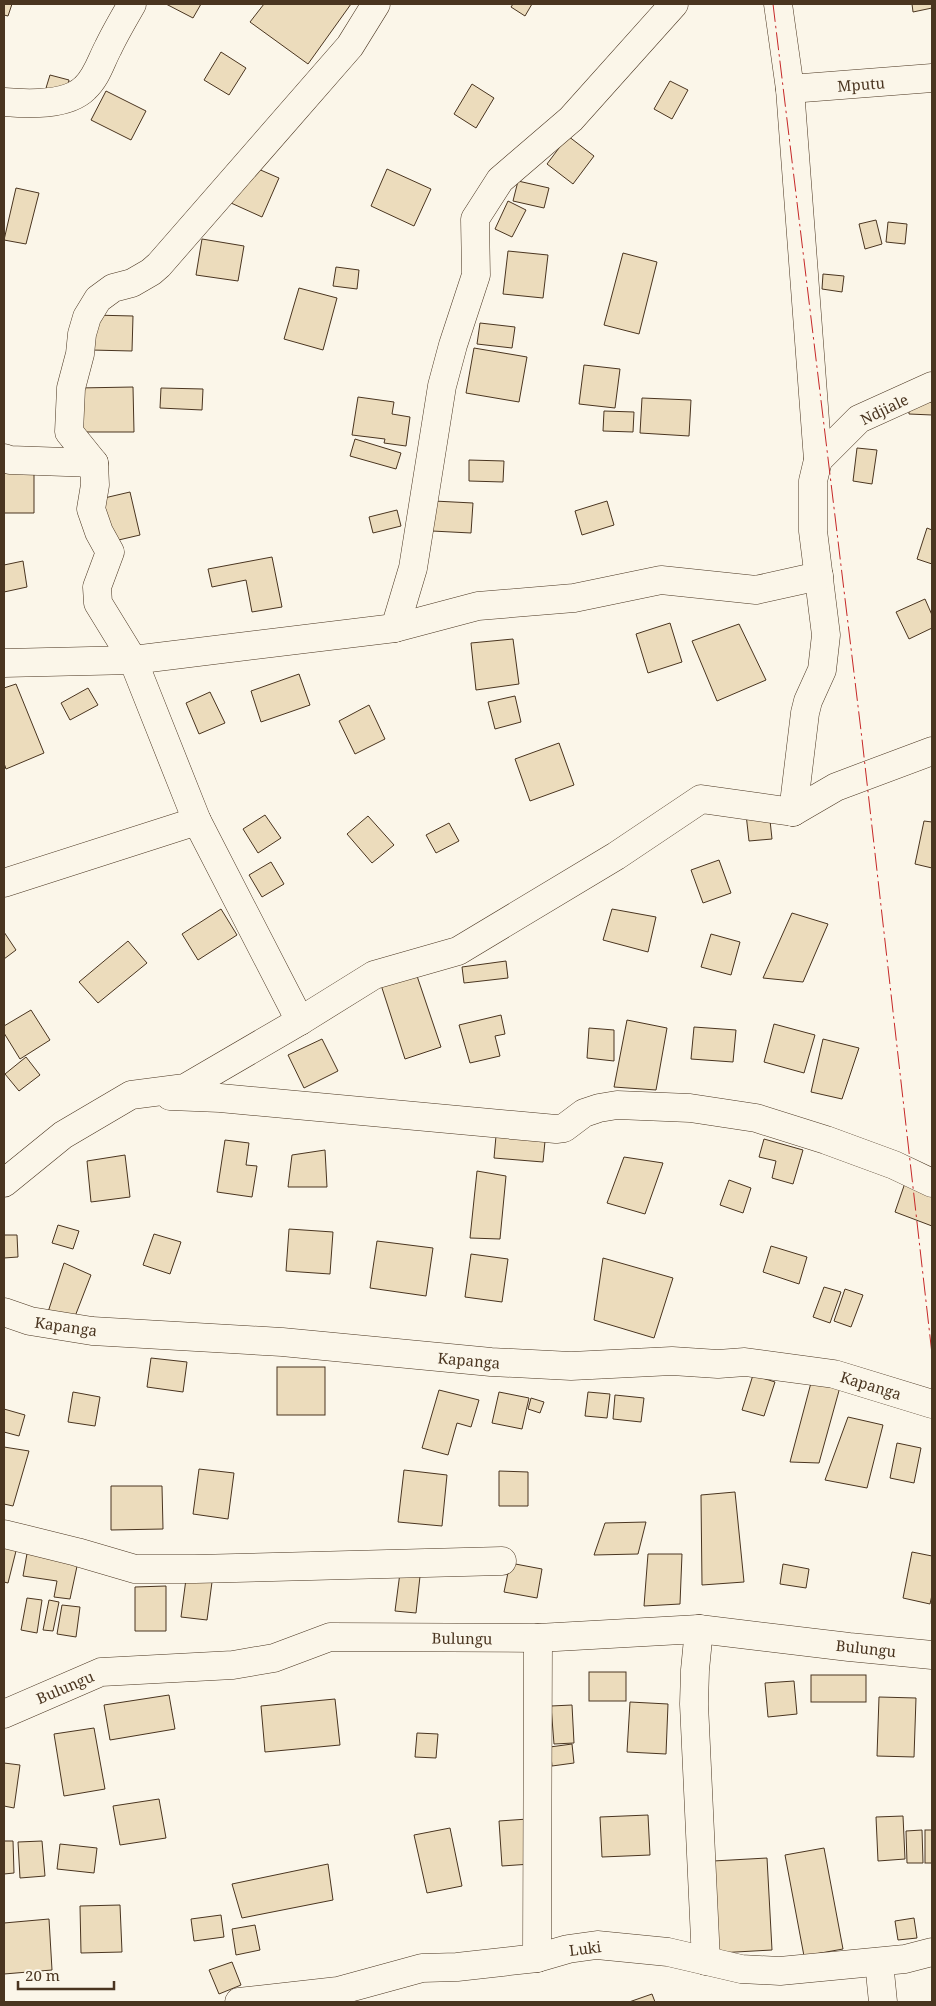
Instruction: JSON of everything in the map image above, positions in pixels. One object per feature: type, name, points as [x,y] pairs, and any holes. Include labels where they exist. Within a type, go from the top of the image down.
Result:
[{"type":"street","points":[[4,102],[35,105],[71,97],[85,89],[95,75],[132,4]]},
{"type":"street","points":[[300,1021],[197,821],[133,660],[98,603],[97,587],[110,552],[99,532],[91,510],[95,485],[94,463],[69,432],[71,388],[87,317],[98,299],[113,288],[132,283],[159,265],[350,46],[376,4]]},
{"type":"street","points":[[395,628],[413,568],[442,386],[476,275],[476,219],[500,180],[571,119],[674,4]]},
{"type":"street","points":[[778,4],[790,89],[818,460],[813,481],[813,531],[826,636],[822,670],[808,701],[805,713],[793,812]]},
{"type":"street","name":"Mputu","points":[[790,89],[932,78]]},
{"type":"street","name":"Ndjiale","points":[[818,460],[859,419],[932,386]]},
{"type":"street","points":[[4,458],[10,460],[94,463]]},
{"type":"street","points":[[4,663],[133,660],[395,628],[478,606],[574,598],[661,580],[756,590],[819,576]]},
{"type":"street","points":[[5,1179],[63,1135],[131,1095],[185,1088],[300,1021],[374,975],[458,951],[616,856],[701,799],[793,812],[836,787],[932,751]]},
{"type":"street","points":[[4,884],[197,821]]},
{"type":"street","points":[[131,1095],[220,1098],[556,1129],[564,1128],[584,1113],[617,1105],[690,1108],[756,1118],[894,1165],[932,1183]]},
{"type":"street","name":"Kapanga","points":[[4,1312],[30,1322],[92,1331],[282,1342],[491,1362],[571,1366],[672,1361],[718,1364],[745,1362],[834,1374],[932,1404]]},
{"type":"street","points":[[4,1534],[77,1552],[134,1569],[502,1561]]},
{"type":"street","points":[[699,1629],[694,1704],[706,1961]]},
{"type":"street","name":"Bulungu","points":[[4,1714],[101,1672],[233,1665],[274,1658],[330,1637],[538,1638],[699,1629],[932,1655]]},
{"type":"street","points":[[537,1958],[538,1638]]},
{"type":"street","name":"Luki","points":[[239,2002],[338,1991],[422,1968],[457,1967],[537,1958],[568,1949],[597,1945],[668,1952],[741,1969],[780,1971],[905,1959],[932,1952]]},
{"type":"street","points":[[879,1962],[883,2002]]},
{"type":"building","points":[[4,4],[12,4],[8,16],[4,15]]},
{"type":"building","points":[[166,4],[201,4],[193,18]]},
{"type":"building","points":[[264,4],[351,4],[308,64],[250,22]]},
{"type":"building","points":[[513,4],[532,4],[525,16],[511,7]]},
{"type":"building","points":[[912,4],[932,4],[932,8],[913,12]]},
{"type":"building","points":[[221,52],[246,68],[229,95],[204,80]]},
{"type":"building","points":[[50,75],[69,80],[66,93],[46,88]]},
{"type":"building","points":[[670,81],[688,90],[672,119],[654,109]]},
{"type":"building","points":[[472,84],[494,98],[476,128],[454,114]]},
{"type":"building","points":[[106,91],[146,111],[131,140],[91,120]]},
{"type":"building","points":[[568,136],[594,156],[573,184],[547,164]]},
{"type":"building","points":[[249,165],[279,178],[262,217],[231,203]]},
{"type":"building","points":[[387,169],[431,189],[414,226],[371,206]]},
{"type":"building","points":[[518,181],[549,188],[544,208],[513,201]]},
{"type":"building","points":[[16,188],[39,193],[26,244],[4,240]]},
{"type":"building","points":[[508,201],[526,210],[512,237],[495,229]]},
{"type":"building","points":[[876,220],[882,244],[865,249],[859,224]]},
{"type":"building","points":[[888,222],[907,224],[905,244],[886,242]]},
{"type":"building","points":[[202,239],[244,246],[238,281],[196,275]]},
{"type":"building","points":[[508,251],[548,255],[543,298],[503,294]]},
{"type":"building","points":[[623,253],[657,262],[639,334],[604,325]]},
{"type":"building","points":[[336,267],[359,270],[357,289],[333,286]]},
{"type":"building","points":[[823,274],[844,276],[842,292],[822,289]]},
{"type":"building","points":[[299,288],[337,298],[323,350],[284,339]]},
{"type":"building","points":[[92,315],[133,316],[132,351],[91,350]]},
{"type":"building","points":[[480,323],[515,327],[512,348],[477,344]]},
{"type":"building","points":[[474,348],[527,357],[519,402],[466,393]]},
{"type":"building","points":[[584,365],[620,369],[615,408],[579,404]]},
{"type":"building","points":[[133,387],[134,432],[78,432],[78,388]]},
{"type":"building","points":[[161,388],[203,389],[202,410],[160,408]]},
{"type":"building","points":[[358,397],[394,402],[392,414],[410,417],[406,446],[384,443],[385,439],[352,435]]},
{"type":"building","points":[[642,398],[691,400],[689,436],[640,433]]},
{"type":"building","points":[[909,401],[932,402],[932,415],[909,414]]},
{"type":"building","points":[[604,411],[634,412],[633,432],[603,431]]},
{"type":"building","points":[[355,439],[401,453],[396,469],[350,456]]},
{"type":"building","points":[[857,448],[877,450],[872,484],[853,481]]},
{"type":"building","points":[[469,460],[504,461],[503,482],[469,481]]},
{"type":"building","points":[[34,472],[34,513],[4,513],[4,473]]},
{"type":"building","points":[[130,492],[140,535],[110,542],[100,499]]},
{"type":"building","points":[[434,501],[473,503],[471,533],[432,531]]},
{"type":"building","points":[[607,501],[614,525],[582,535],[575,511]]},
{"type":"building","points":[[397,510],[401,526],[373,533],[369,517]]},
{"type":"building","points":[[927,528],[932,530],[932,564],[917,559]]},
{"type":"building","points":[[272,557],[282,607],[252,612],[246,580],[212,587],[208,569]]},
{"type":"building","points":[[23,561],[27,587],[4,592],[4,565]]},
{"type":"building","points":[[925,599],[932,615],[932,628],[909,639],[896,612]]},
{"type":"building","points":[[670,623],[682,662],[648,673],[636,634]]},
{"type":"building","points":[[739,624],[766,680],[717,701],[692,641]]},
{"type":"building","points":[[513,639],[519,684],[476,690],[471,643]]},
{"type":"building","points":[[299,674],[310,705],[261,722],[251,691]]},
{"type":"building","points":[[16,684],[44,753],[6,769],[4,763],[4,688]]},
{"type":"building","points":[[88,688],[98,705],[70,720],[61,703]]},
{"type":"building","points":[[210,692],[225,723],[199,734],[186,703]]},
{"type":"building","points":[[515,696],[521,722],[495,729],[488,702]]},
{"type":"building","points":[[369,705],[385,739],[355,754],[339,721]]},
{"type":"building","points":[[559,743],[574,785],[530,801],[515,759]]},
{"type":"building","points":[[769,811],[772,839],[749,841],[746,814]]},
{"type":"building","points":[[265,815],[281,838],[258,853],[243,829]]},
{"type":"building","points":[[368,816],[394,845],[372,863],[347,834]]},
{"type":"building","points":[[924,821],[932,822],[932,868],[915,864]]},
{"type":"building","points":[[449,823],[459,841],[436,853],[426,835]]},
{"type":"building","points":[[719,860],[731,893],[703,903],[691,870]]},
{"type":"building","points":[[271,862],[284,884],[262,897],[249,875]]},
{"type":"building","points":[[221,909],[237,935],[198,960],[182,934]]},
{"type":"building","points":[[612,909],[656,917],[648,952],[603,940]]},
{"type":"building","points":[[792,913],[828,924],[803,982],[763,978]]},
{"type":"building","points":[[4,932],[16,950],[4,959]]},
{"type":"building","points":[[711,934],[740,942],[731,975],[701,967]]},
{"type":"building","points":[[128,941],[147,963],[98,1003],[79,982]]},
{"type":"building","points":[[506,961],[508,978],[464,983],[462,967]]},
{"type":"building","points":[[416,973],[441,1047],[405,1059],[381,985]]},
{"type":"building","points":[[31,1010],[50,1040],[20,1059],[4,1033],[4,1026]]},
{"type":"building","points":[[501,1015],[505,1034],[495,1036],[500,1056],[470,1063],[459,1025]]},
{"type":"building","points":[[627,1020],[667,1028],[656,1090],[614,1087]]},
{"type":"building","points":[[774,1024],[815,1035],[804,1073],[764,1062]]},
{"type":"building","points":[[694,1027],[736,1030],[733,1062],[691,1059]]},
{"type":"building","points":[[589,1028],[614,1030],[614,1061],[587,1058]]},
{"type":"building","points":[[322,1039],[338,1071],[304,1088],[288,1055]]},
{"type":"building","points":[[823,1039],[859,1048],[842,1099],[811,1092]]},
{"type":"building","points":[[26,1057],[40,1075],[19,1091],[5,1074]]},
{"type":"building","points":[[496,1136],[545,1141],[543,1162],[494,1158]]},
{"type":"building","points":[[764,1139],[803,1150],[793,1184],[772,1178],[776,1161],[759,1157]]},
{"type":"building","points":[[225,1140],[249,1143],[246,1165],[257,1166],[252,1197],[217,1192]]},
{"type":"building","points":[[325,1150],[327,1187],[288,1187],[292,1155]]},
{"type":"building","points":[[125,1155],[130,1197],[91,1202],[87,1161]]},
{"type":"building","points":[[624,1157],[663,1163],[645,1214],[607,1203]]},
{"type":"building","points":[[477,1171],[506,1176],[500,1239],[470,1238]]},
{"type":"building","points":[[729,1180],[751,1188],[743,1213],[720,1205]]},
{"type":"building","points":[[906,1180],[932,1189],[932,1226],[895,1212]]},
{"type":"building","points":[[58,1225],[79,1231],[73,1249],[52,1243]]},
{"type":"building","points":[[289,1229],[333,1232],[330,1274],[286,1271]]},
{"type":"building","points":[[154,1234],[181,1242],[170,1274],[143,1265]]},
{"type":"building","points":[[4,1235],[17,1235],[18,1257],[4,1258]]},
{"type":"building","points":[[377,1241],[433,1248],[426,1296],[370,1288]]},
{"type":"building","points":[[771,1246],[807,1257],[799,1284],[763,1272]]},
{"type":"building","points":[[471,1254],[508,1259],[502,1302],[465,1297]]},
{"type":"building","points":[[603,1258],[673,1278],[654,1338],[594,1320]]},
{"type":"building","points":[[64,1263],[91,1275],[74,1319],[48,1312]]},
{"type":"building","points":[[824,1287],[841,1292],[830,1323],[813,1317]]},
{"type":"building","points":[[845,1289],[863,1295],[851,1327],[834,1321]]},
{"type":"building","points":[[151,1358],[187,1362],[183,1392],[147,1387]]},
{"type":"building","points":[[277,1367],[325,1367],[325,1415],[277,1415]]},
{"type":"building","points":[[753,1375],[775,1382],[764,1416],[742,1410]]},
{"type":"building","points":[[812,1379],[840,1387],[819,1463],[790,1462]]},
{"type":"building","points":[[439,1390],[479,1400],[471,1427],[457,1423],[448,1455],[422,1448]]},
{"type":"building","points":[[73,1392],[100,1397],[95,1426],[68,1422]]},
{"type":"building","points":[[499,1392],[529,1398],[522,1429],[492,1423]]},
{"type":"building","points":[[588,1392],[610,1394],[607,1418],[585,1416]]},
{"type":"building","points":[[615,1395],[644,1398],[641,1422],[613,1419]]},
{"type":"building","points":[[531,1398],[544,1402],[540,1413],[528,1409]]},
{"type":"building","points":[[4,1409],[25,1415],[19,1436],[4,1432]]},
{"type":"building","points":[[848,1417],[883,1425],[867,1488],[825,1480]]},
{"type":"building","points":[[897,1443],[921,1448],[914,1483],[890,1478]]},
{"type":"building","points":[[4,1447],[29,1451],[13,1506],[4,1504]]},
{"type":"building","points":[[199,1469],[234,1473],[228,1519],[193,1514]]},
{"type":"building","points":[[404,1470],[447,1475],[442,1526],[398,1522]]},
{"type":"building","points":[[499,1471],[528,1472],[528,1506],[499,1506]]},
{"type":"building","points":[[111,1486],[162,1486],[163,1529],[111,1530]]},
{"type":"building","points":[[735,1492],[744,1582],[702,1585],[701,1495]]},
{"type":"building","points":[[646,1522],[638,1554],[594,1555],[605,1523]]},
{"type":"building","points":[[4,1544],[17,1547],[8,1583],[4,1582]]},
{"type":"building","points":[[28,1548],[79,1557],[70,1599],[54,1597],[57,1581],[23,1576]]},
{"type":"building","points":[[912,1552],[932,1556],[932,1595],[930,1604],[903,1598]]},
{"type":"building","points":[[648,1554],[682,1554],[680,1604],[644,1606]]},
{"type":"building","points":[[510,1563],[542,1569],[537,1598],[504,1592]]},
{"type":"building","points":[[783,1564],[809,1569],[806,1588],[780,1584]]},
{"type":"building","points":[[401,1565],[421,1567],[416,1613],[395,1611]]},
{"type":"building","points":[[186,1579],[212,1582],[207,1620],[181,1617]]},
{"type":"building","points":[[166,1586],[166,1631],[135,1631],[135,1587]]},
{"type":"building","points":[[27,1598],[42,1600],[37,1633],[21,1630]]},
{"type":"building","points":[[49,1600],[59,1602],[53,1631],[43,1630]]},
{"type":"building","points":[[62,1605],[80,1607],[76,1637],[57,1634]]},
{"type":"building","points":[[589,1672],[626,1672],[626,1701],[589,1701]]},
{"type":"building","points":[[811,1675],[866,1675],[866,1702],[811,1702]]},
{"type":"building","points":[[794,1681],[797,1714],[768,1717],[765,1683]]},
{"type":"building","points":[[169,1695],[175,1729],[110,1740],[104,1705]]},
{"type":"building","points":[[879,1697],[916,1698],[914,1757],[877,1756]]},
{"type":"building","points":[[335,1699],[340,1745],[265,1752],[261,1706]]},
{"type":"building","points":[[630,1702],[668,1704],[666,1754],[627,1752]]},
{"type":"building","points":[[572,1705],[574,1743],[554,1744],[551,1706]]},
{"type":"building","points":[[94,1728],[105,1789],[64,1796],[54,1734]]},
{"type":"building","points":[[417,1733],[438,1734],[436,1758],[415,1757]]},
{"type":"building","points":[[572,1744],[574,1763],[552,1766],[550,1747]]},
{"type":"building","points":[[4,1763],[20,1765],[14,1808],[4,1806]]},
{"type":"building","points":[[159,1799],[166,1838],[120,1845],[113,1806]]},
{"type":"building","points":[[648,1815],[650,1855],[602,1857],[600,1817]]},
{"type":"building","points":[[903,1816],[905,1859],[878,1861],[876,1817]]},
{"type":"building","points":[[528,1819],[531,1864],[502,1866],[499,1821]]},
{"type":"building","points":[[450,1828],[462,1886],[427,1893],[414,1835]]},
{"type":"building","points":[[922,1830],[923,1863],[907,1863],[906,1831]]},
{"type":"building","points":[[925,1830],[932,1830],[932,1863],[925,1863]]},
{"type":"building","points":[[4,1841],[13,1841],[14,1873],[4,1874]]},
{"type":"building","points":[[42,1841],[45,1876],[20,1878],[18,1842]]},
{"type":"building","points":[[60,1844],[97,1848],[94,1873],[57,1869]]},
{"type":"building","points":[[824,1848],[843,1949],[804,1956],[785,1855]]},
{"type":"building","points":[[767,1858],[772,1950],[718,1953],[713,1861]]},
{"type":"building","points":[[328,1864],[333,1900],[242,1918],[232,1884]]},
{"type":"building","points":[[120,1905],[122,1952],[81,1953],[80,1906]]},
{"type":"building","points":[[221,1915],[224,1937],[194,1941],[191,1919]]},
{"type":"building","points":[[914,1918],[917,1938],[898,1940],[895,1921]]},
{"type":"building","points":[[49,1919],[52,1970],[4,1974],[4,1923]]},
{"type":"building","points":[[255,1925],[260,1950],[236,1955],[232,1929]]},
{"type":"building","points":[[232,1962],[241,1985],[219,1994],[209,1970]]},
{"type":"building","points":[[652,1994],[655,2002],[629,2002]]},
{"type":"power","points":[[773,4],[862,739],[932,1354]]}]
